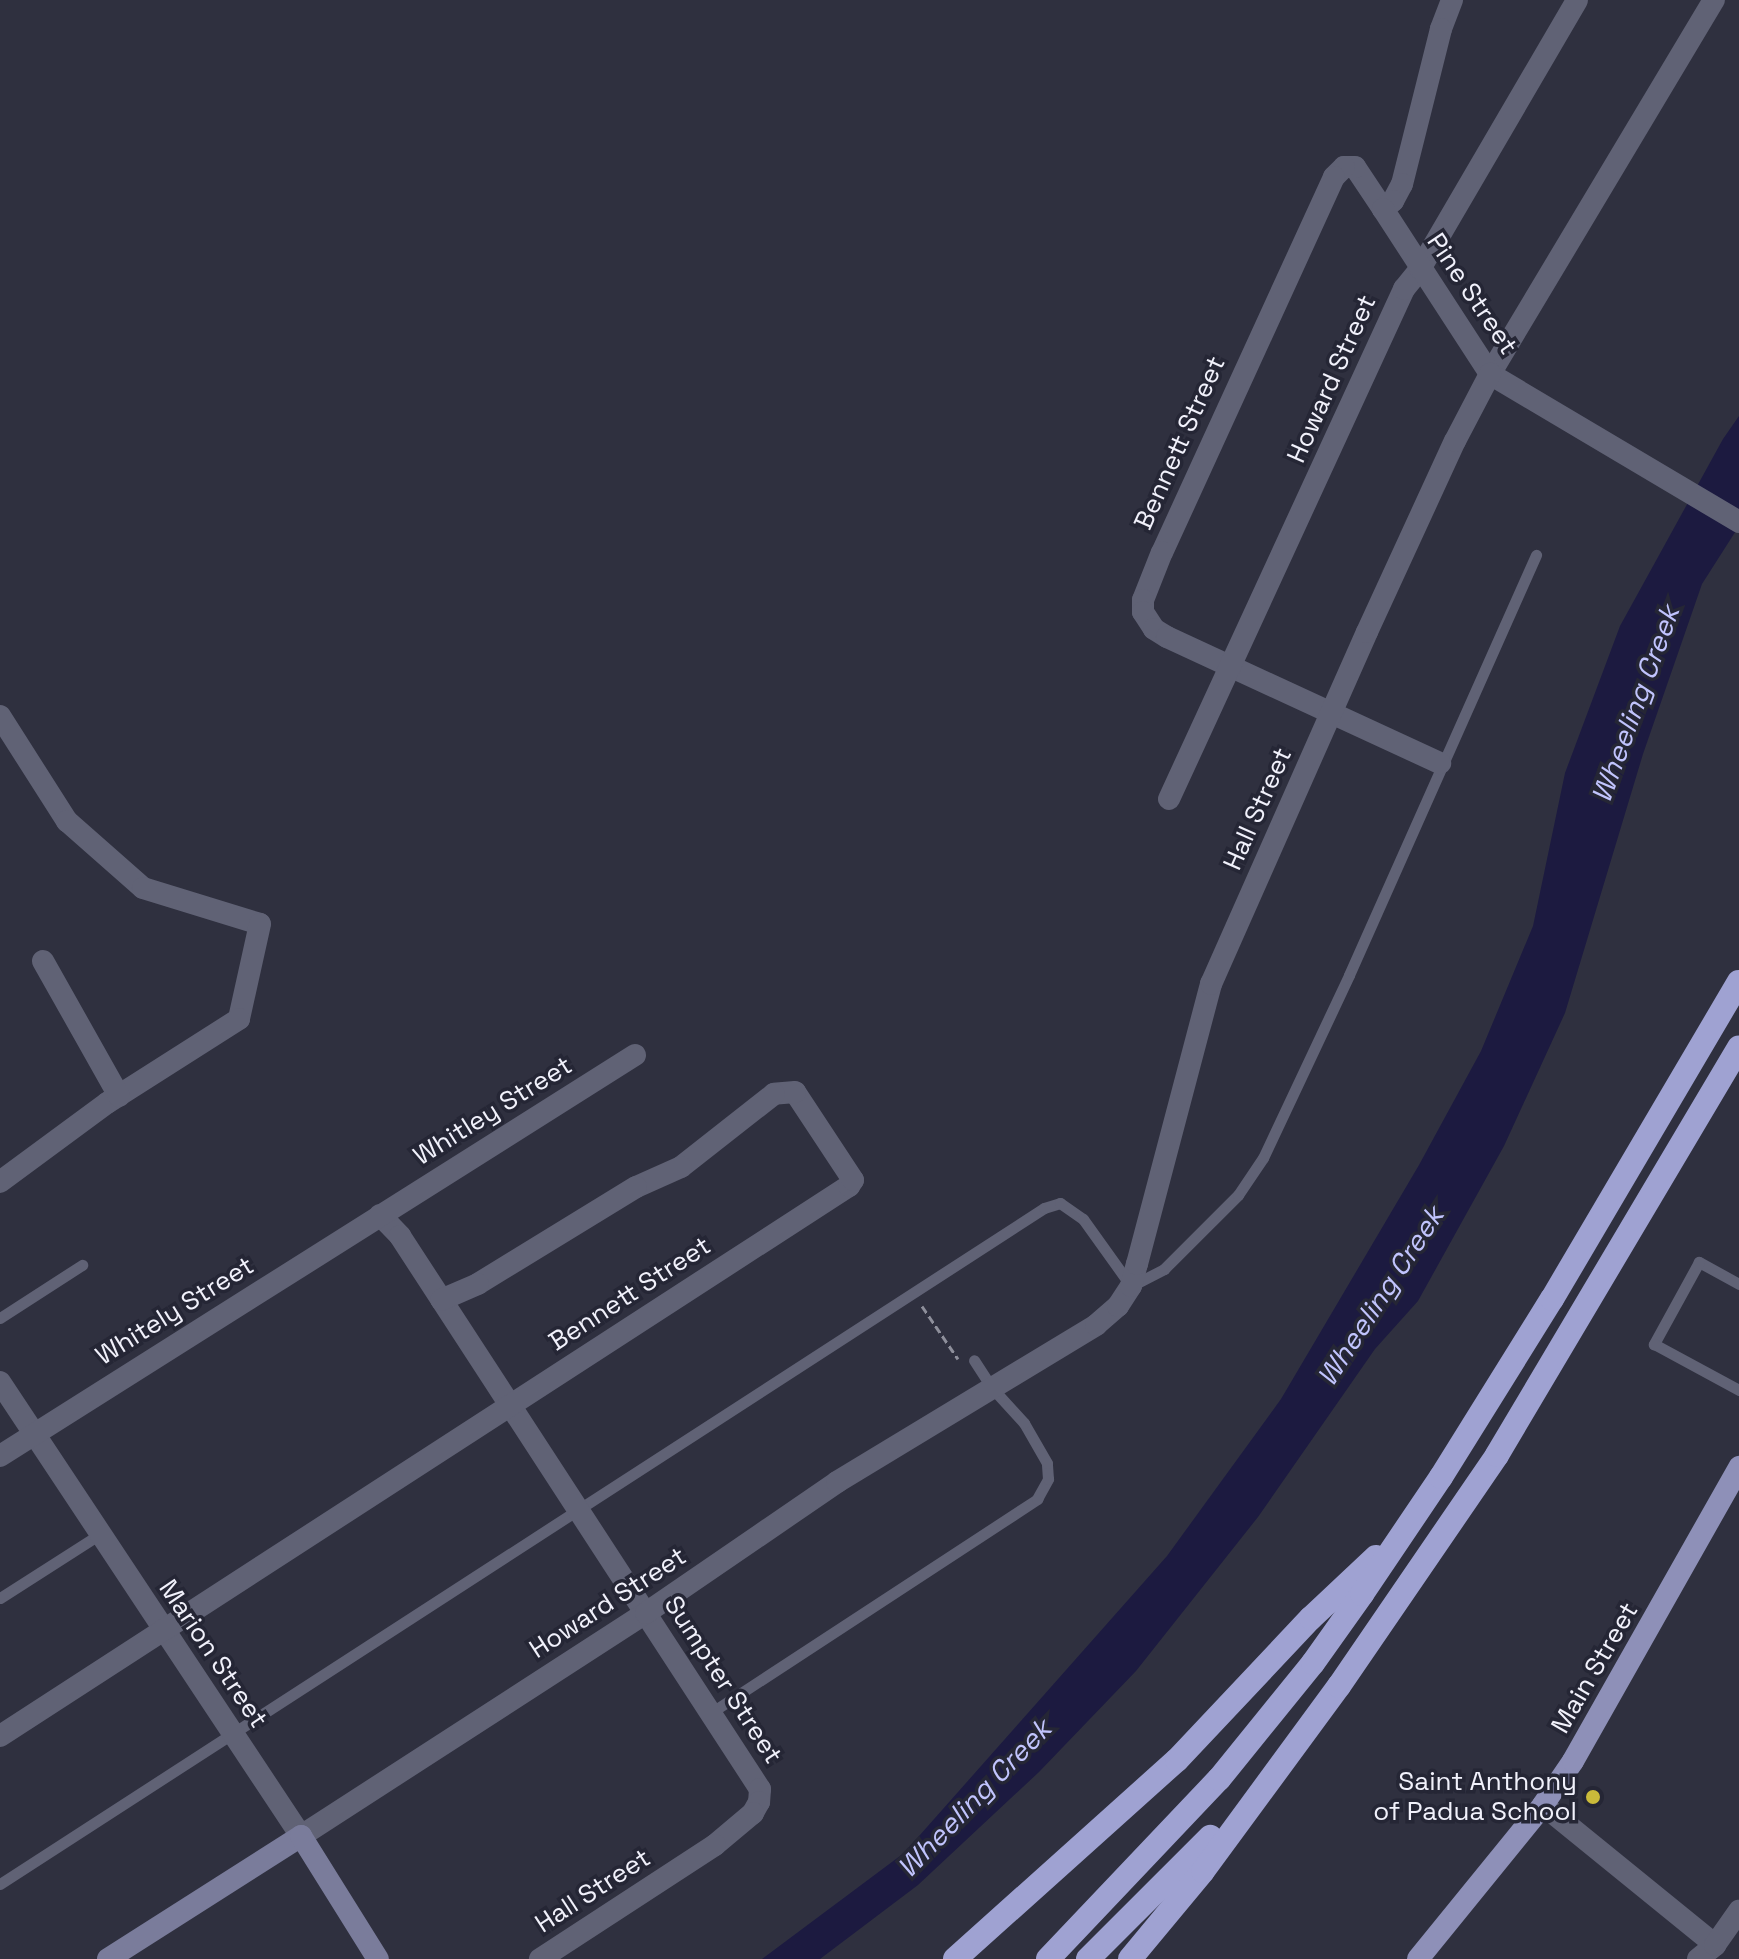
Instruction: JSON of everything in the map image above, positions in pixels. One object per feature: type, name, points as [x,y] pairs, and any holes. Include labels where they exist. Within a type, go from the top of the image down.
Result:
[{"type":"highway","points":[[1048,1959],[1177,1826],[1267,1722],[1412,1522],[1552,1299],[1739,982]]},
{"type":"highway","points":[[1130,1959],[1203,1871],[1339,1686],[1497,1455],[1739,1047]]},
{"type":"highway","points":[[955,1959],[1177,1760],[1311,1618],[1412,1522]]},
{"type":"highway","points":[[1088,1959],[1187,1864],[1339,1686]]},
{"type":"main road","name":"Main Street","points":[[1418,1959],[1543,1805],[1598,1721],[1733,1492],[1739,1467]]},
{"type":"main road","name":"Howard Street","points":[[108,1959],[301,1836]]},
{"type":"main road","name":"Marion Street","points":[[301,1836],[378,1959]]},
{"type":"street","name":"Howard Street","points":[[1169,799],[1404,289],[1420,269],[1577,0]]},
{"type":"street","name":"Hall Street","points":[[1131,1286],[1211,984],[1455,441],[1490,374],[1714,0]]},
{"type":"street","points":[[1383,209],[1402,184],[1448,4]]},
{"type":"street","name":"Pine Street","points":[[1302,244],[1324,195],[1344,167],[1355,167],[1490,374],[1739,522]]},
{"type":"street","name":"Bennett Street","points":[[1302,244],[1143,600],[1143,612],[1154,629],[1190,649],[1440,763]]},
{"type":"street","points":[[0,716],[67,821],[143,888],[260,924],[239,1019],[119,1096],[0,1182]]},
{"type":"street","points":[[43,961],[119,1096]]},
{"type":"street","name":"Whitley Street","points":[[380,1215],[635,1055]]},
{"type":"street","name":"Bennett Street","points":[[0,1736],[849,1186],[853,1180],[795,1092],[783,1092],[766,1098],[681,1167],[636,1187],[478,1284],[441,1300]]},
{"type":"street","name":"Sumpter Street","points":[[380,1215],[400,1236],[760,1789],[759,1802],[747,1819],[677,1870]]},
{"type":"street","name":"Whitely Street","points":[[0,1456],[380,1215]]},
{"type":"street","name":"Howard Street","points":[[301,1836],[646,1613],[837,1482],[1110,1315],[1131,1286]]},
{"type":"street","name":"Marion Street","points":[[0,1382],[301,1836]]},
{"type":"street","points":[[1543,1805],[1707,1952],[1739,1911]]},
{"type":"street","name":"Hall Street","points":[[540,1959],[677,1870]]},
{"type":"lane","points":[[0,1884],[997,1237],[1060,1203],[1083,1219],[1131,1286],[1164,1269],[1238,1195],[1263,1158],[1349,975],[1440,763],[1536,555]]},
{"type":"lane","points":[[1739,1284],[1699,1262],[1654,1344],[1739,1390]]},
{"type":"lane","points":[[0,1318],[82,1265]]},
{"type":"lane","points":[[712,1712],[1037,1499],[1048,1479],[1047,1463],[1024,1423],[969,1363]]},
{"type":"lane","points":[[0,1598],[100,1534]]},
{"type":"path","points":[[913,1293],[969,1363]]},
{"type":"water","name":"Wheeling Creek","points":[[1739,416],[1739,526],[1702,584],[1643,754],[1565,1013],[1504,1146],[1418,1301],[1375,1349],[1258,1517],[1136,1671],[1039,1772],[918,1885],[820,1959],[762,1959],[904,1853],[1167,1556],[1281,1399],[1419,1165],[1481,1051],[1533,926],[1565,773],[1620,626],[1723,439]]},
{"type":"place","name":"Saint Anthony of Padua School","points":[[1593,1797]]}]
